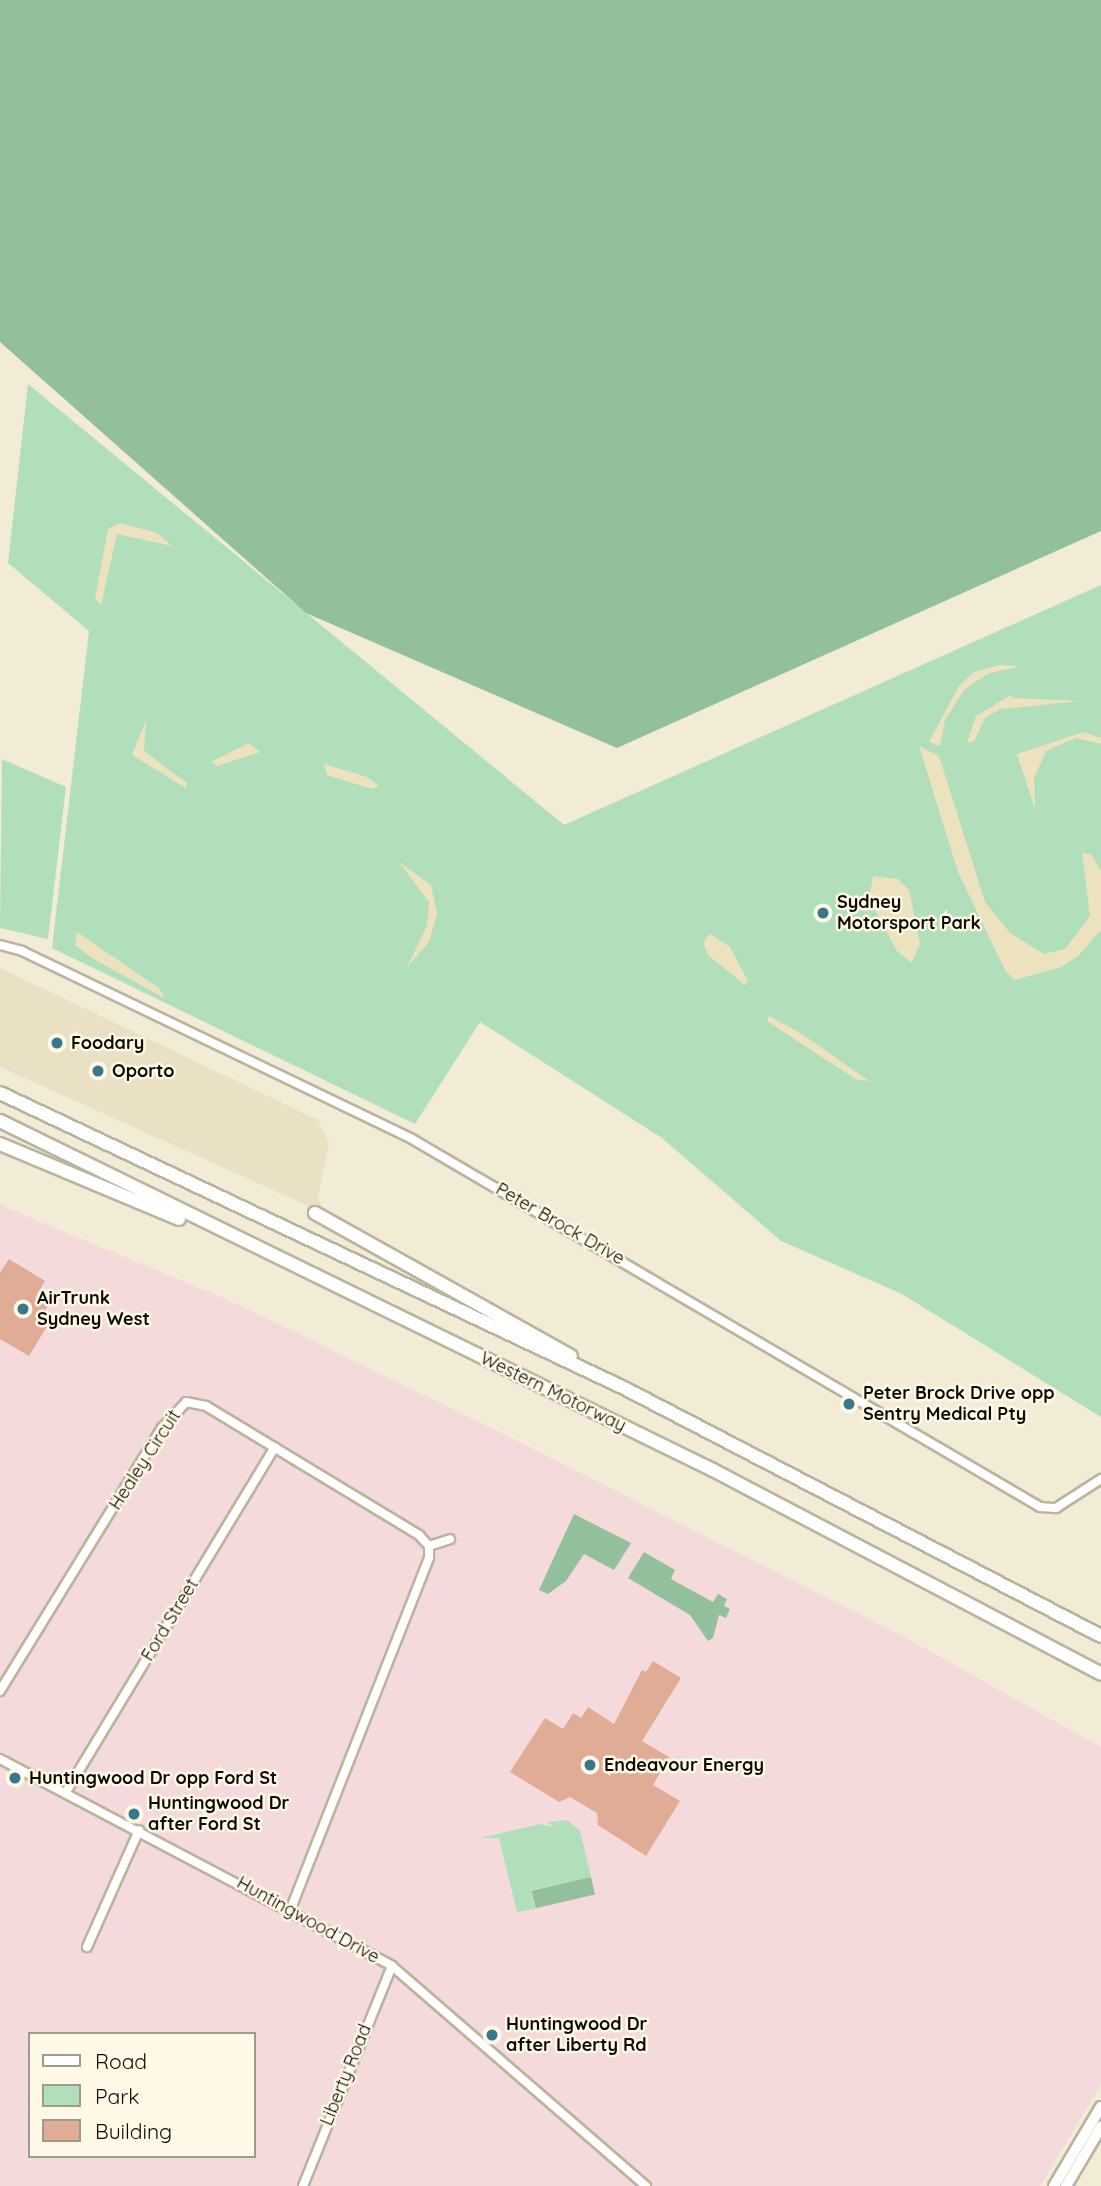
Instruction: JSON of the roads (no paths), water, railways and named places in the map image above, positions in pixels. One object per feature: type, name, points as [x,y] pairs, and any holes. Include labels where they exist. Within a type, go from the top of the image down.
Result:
[{"type":"highway","name":"Western Motorway","points":[[0,1093],[624,1388],[1101,1636]]},
{"type":"highway","name":"Western Motorway","points":[[0,1121],[725,1476],[1101,1674]]},
{"type":"highway","points":[[0,1144],[182,1221],[192,1217]]},
{"type":"highway","points":[[315,1213],[624,1388]]},
{"type":"main road","points":[[1054,2186],[1101,2107]]},
{"type":"main road","points":[[1066,2186],[1101,2127]]},
{"type":"street","name":"Peter Brock Drive","points":[[0,945],[34,956],[412,1139],[1040,1507],[1056,1508],[1101,1479]]},
{"type":"street","name":"Healey Circuit","points":[[0,1691],[178,1406],[194,1401],[206,1406],[429,1546]]},
{"type":"street","name":"Ford Street","points":[[66,1793],[275,1447]]},
{"type":"street","points":[[291,1908],[429,1558],[429,1546],[450,1539]]},
{"type":"street","name":"Huntingwood Drive","points":[[0,1759],[291,1908],[392,1966],[646,2186]]},
{"type":"street","points":[[87,1947],[139,1830]]},
{"type":"street","name":"Liberty Road","points":[[303,2186],[392,1966]]},
{"type":"place","name":"Sydney Motorsport Park","points":[[823,913]]},
{"type":"place","name":"Foodary","points":[[57,1043]]},
{"type":"place","name":"Oporto","points":[[98,1071]]},
{"type":"place","name":"AirTrunk Sydney West","points":[[23,1309]]},
{"type":"place","name":"Peter Brock Drive opp Sentry Medical Pty","points":[[849,1404]]},
{"type":"place","name":"Endeavour Energy","points":[[590,1765]]},
{"type":"place","name":"Huntingwood Dr opp Ford St","points":[[15,1778]]},
{"type":"place","name":"Huntingwood Dr after Ford St","points":[[134,1814]]},
{"type":"place","name":"Huntingwood Dr after Liberty Rd","points":[[492,2035]]}]
